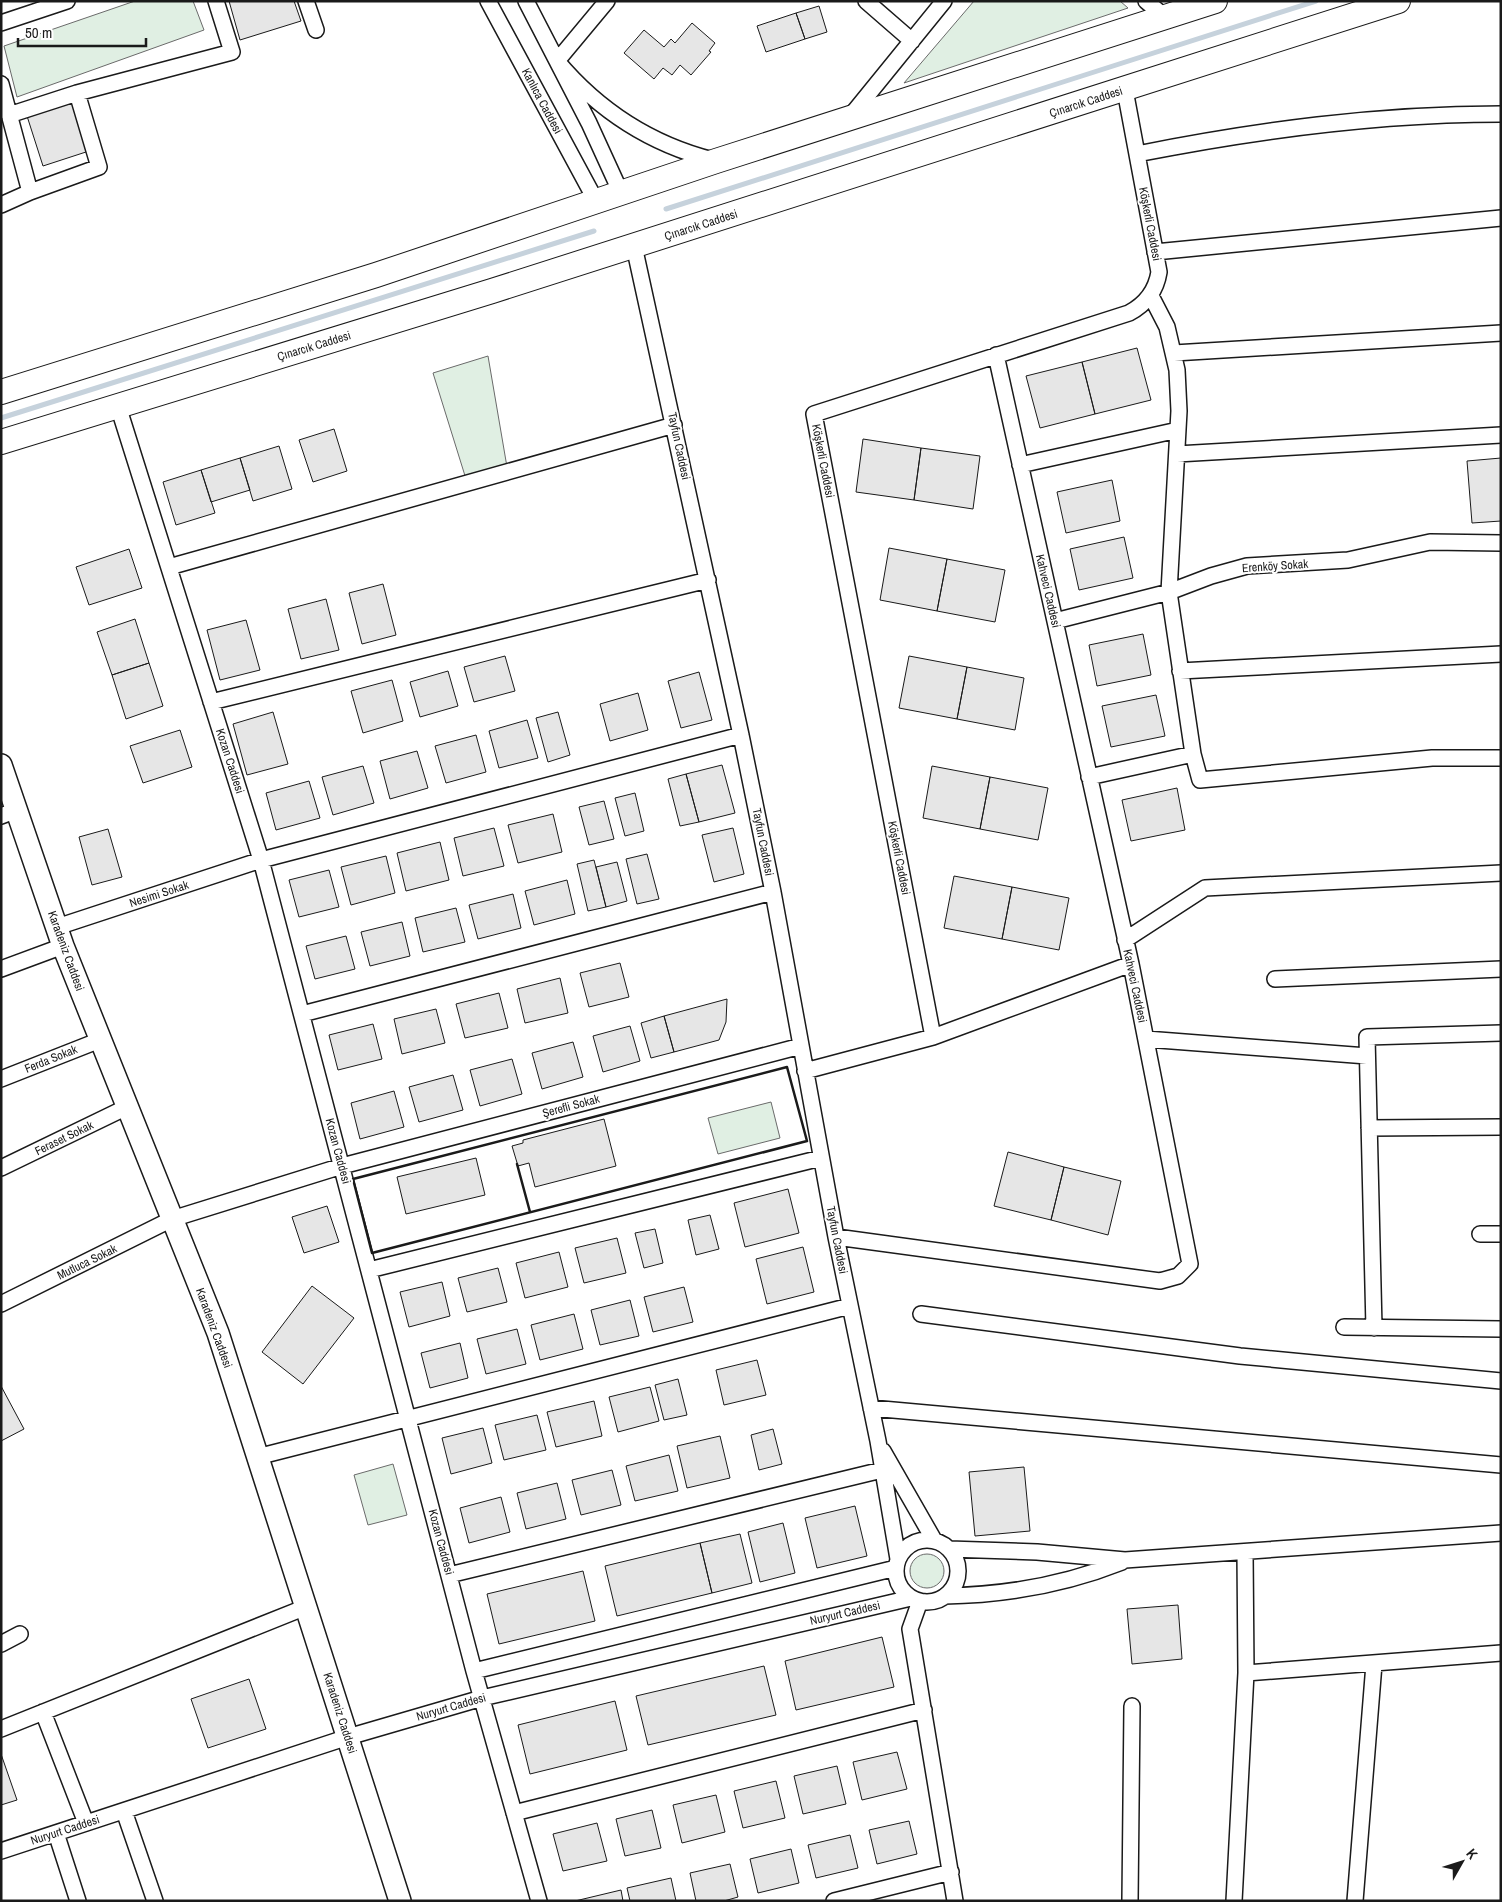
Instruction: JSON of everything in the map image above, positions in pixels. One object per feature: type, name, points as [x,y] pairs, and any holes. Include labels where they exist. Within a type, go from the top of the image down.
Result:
[{"type":"main road","points":[[1,392],[376,275],[716,161],[1215,1]]},
{"type":"main road","name":"Çınarcık Caddesi","points":[[1,442],[634,246],[1398,1]]},
{"type":"street","points":[[1,23],[67,1]]},
{"type":"street","points":[[10,115],[77,93],[232,52],[216,1]]},
{"type":"street","points":[[306,1],[316,30]]},
{"type":"street","name":"Kanlıca Caddesi","points":[[488,1],[596,202]]},
{"type":"street","points":[[526,1],[589,123],[620,193]]},
{"type":"street","points":[[557,61],[607,1]]},
{"type":"street","points":[[866,1],[912,41]]},
{"type":"street","points":[[848,119],[944,1]]},
{"type":"street","points":[[1146,1],[1165,17]]},
{"type":"street","points":[[557,61],[576,84],[595,101],[637,130],[675,149],[716,161]]},
{"type":"street","points":[[2,87],[30,192]]},
{"type":"street","name":"Köşkerli Caddesi","points":[[934,1037],[814,414],[1129,313],[1137,309],[1151,296],[1158,272],[1125,90]]},
{"type":"street","points":[[1,206],[30,192],[99,167],[77,93]]},
{"type":"street","points":[[1136,154],[1270,130],[1351,120],[1405,116],[1501,114]]},
{"type":"street","points":[[1155,252],[1501,218]]},
{"type":"street","name":"Tayfun Caddesi","points":[[634,246],[741,735],[773,892],[836,1237],[878,1441]]},
{"type":"street","points":[[1151,296],[1167,327],[1174,353],[1179,393],[1169,592],[1193,754],[1200,780],[1432,758],[1501,758]]},
{"type":"street","points":[[1174,353],[1501,333]]},
{"type":"street","name":"Kahveci Caddesi","points":[[836,1237],[1160,1280],[1178,1276],[1190,1264],[1131,964],[996,356]]},
{"type":"street","name":"Kozan Caddesi","points":[[118,406],[261,860],[474,1671],[538,1901]]},
{"type":"street","points":[[169,567],[674,425]]},
{"type":"street","points":[[1020,465],[1178,430]]},
{"type":"street","points":[[1177,454],[1501,435]]},
{"type":"street","name":"Erenköy Sokak","points":[[1055,622],[1169,592],[1212,576],[1247,566],[1348,560],[1430,542],[1501,544]]},
{"type":"street","points":[[211,702],[708,580]]},
{"type":"street","points":[[1180,671],[1501,654]]},
{"type":"street","name":"Nesimi Sokak","points":[[1,969],[60,936],[261,860],[741,735]]},
{"type":"street","points":[[1089,777],[1193,754]]},
{"type":"street","name":"Karadeniz Caddesi","points":[[1,764],[9,813],[218,1333],[400,1901]]},
{"type":"street","points":[[1125,940],[1205,888],[1501,873]]},
{"type":"street","points":[[302,1014],[773,892]]},
{"type":"street","points":[[805,1071],[934,1037],[1131,964]]},
{"type":"street","points":[[1275,978],[1501,969]]},
{"type":"street","points":[[1374,1328],[1367,1036],[1501,1033]]},
{"type":"street","points":[[1146,1039],[1368,1056]]},
{"type":"street","name":"Ferda Sokak","points":[[1,1079],[100,1040]]},
{"type":"street","name":"Şerefli Sokak","points":[[172,1219],[342,1166],[801,1046]]},
{"type":"street","name":"Feraset Sokak","points":[[1,1168],[127,1108]]},
{"type":"street","points":[[1369,1128],[1501,1127]]},
{"type":"street","points":[[369,1270],[821,1158]]},
{"type":"street","name":"Mutluca Sokak","points":[[1,1304],[172,1219]]},
{"type":"street","points":[[1480,1234],[1501,1234]]},
{"type":"street","points":[[257,1457],[850,1306]]},
{"type":"street","points":[[921,1314],[1240,1356],[1501,1381]]},
{"type":"street","points":[[1344,1327],[1501,1329]]},
{"type":"street","points":[[871,1408],[1501,1465]]},
{"type":"street","points":[[878,1441],[899,1585],[915,1600],[937,1600],[945,1596],[999,1594],[1037,1588],[1096,1572],[1125,1560]]},
{"type":"street","points":[[878,1441],[934,1540],[949,1549],[955,1556],[958,1574],[956,1582],[945,1596]]},
{"type":"street","points":[[449,1575],[882,1470]]},
{"type":"street","points":[[949,1549],[1038,1552],[1125,1560],[1501,1533]]},
{"type":"street","points":[[474,1671],[897,1564],[909,1545],[916,1541],[934,1540]]},
{"type":"street","points":[[1234,1901],[1246,1673],[1244,1552]]},
{"type":"street","points":[[915,1600],[910,1629],[955,1901]]},
{"type":"street","name":"Nuryurt Caddesi","points":[[1,1851],[348,1737],[482,1698],[915,1600]]},
{"type":"street","points":[[1,1729],[306,1607]]},
{"type":"street","points":[[1,1644],[20,1634]]},
{"type":"street","points":[[1246,1673],[1501,1653]]},
{"type":"street","points":[[1355,1901],[1374,1664]]},
{"type":"street","points":[[1130,1901],[1132,1706]]},
{"type":"street","points":[[514,1813],[924,1710]]},
{"type":"street","points":[[43,1712],[86,1823]]},
{"type":"street","points":[[124,1810],[155,1901]]},
{"type":"street","points":[[56,1833],[78,1901]]},
{"type":"street","points":[[834,1901],[950,1872]]},
{"type":"green space","points":[[135,1],[193,1],[204,30],[17,97],[4,46]]},
{"type":"green space","points":[[974,1],[1120,1],[1128,8],[904,83]]},
{"type":"green space","points":[[488,356],[507,467],[466,479],[433,373]]},
{"type":"green space","points":[[771,1102],[780,1138],[718,1154],[708,1118]]},
{"type":"green space","points":[[393,1464],[407,1515],[368,1525],[354,1475]]},
{"type":"green space","points":[[927,1554],[934,1555],[939,1559],[943,1564],[943,1578],[939,1583],[934,1587],[927,1588],[920,1587],[915,1583],[911,1578],[910,1571],[911,1564],[915,1559],[920,1555]]},
{"type":"building","points":[[229,1],[294,1],[301,21],[240,40]]},
{"type":"building","points":[[819,6],[827,32],[805,39],[796,13]]},
{"type":"building","points":[[796,13],[805,39],[766,52],[757,26]]},
{"type":"building","points":[[692,23],[715,43],[709,51],[711,52],[691,75],[680,65],[672,75],[663,68],[654,79],[624,53],[644,30],[664,47],[671,39],[675,43]]},
{"type":"building","points":[[73,101],[89,151],[43,166],[27,116]]},
{"type":"building","points":[[1137,348],[1151,400],[1095,414],[1082,362]]},
{"type":"building","points":[[1082,362],[1095,414],[1040,428],[1026,376]]},
{"type":"building","points":[[334,429],[347,471],[313,482],[299,440]]},
{"type":"building","points":[[863,439],[921,448],[914,500],[856,492]]},
{"type":"building","points":[[279,446],[292,489],[253,501],[240,458]]},
{"type":"building","points":[[921,448],[980,456],[973,509],[914,500]]},
{"type":"building","points":[[240,458],[250,490],[211,502],[201,470]]},
{"type":"building","points":[[1501,458],[1501,521],[1472,523],[1467,461]]},
{"type":"building","points":[[201,470],[215,513],[176,525],[163,482]]},
{"type":"building","points":[[1112,480],[1120,521],[1066,533],[1057,492]]},
{"type":"building","points":[[1124,537],[1133,578],[1079,590],[1070,549]]},
{"type":"building","points":[[889,548],[947,559],[937,611],[880,600]]},
{"type":"building","points":[[129,549],[142,588],[89,605],[76,567]]},
{"type":"building","points":[[947,559],[1005,570],[995,622],[937,611]]},
{"type":"building","points":[[383,584],[396,635],[362,644],[349,593]]},
{"type":"building","points":[[326,599],[339,650],[301,659],[288,609]]},
{"type":"building","points":[[135,619],[149,663],[112,675],[97,632]]},
{"type":"building","points":[[246,620],[260,670],[220,680],[207,630]]},
{"type":"building","points":[[1143,634],[1151,675],[1097,686],[1089,645]]},
{"type":"building","points":[[505,656],[515,691],[474,702],[464,667]]},
{"type":"building","points":[[909,656],[967,667],[957,719],[899,708]]},
{"type":"building","points":[[149,663],[163,706],[126,719],[112,675]]},
{"type":"building","points":[[967,667],[1024,678],[1015,730],[957,719]]},
{"type":"building","points":[[448,671],[458,706],[420,717],[410,682]]},
{"type":"building","points":[[699,672],[712,720],[681,728],[668,681]]},
{"type":"building","points":[[392,680],[403,721],[363,733],[351,691]]},
{"type":"building","points":[[638,693],[648,730],[610,741],[600,704]]},
{"type":"building","points":[[1156,695],[1165,736],[1111,747],[1102,706]]},
{"type":"building","points":[[273,712],[288,764],[247,775],[233,724]]},
{"type":"building","points":[[558,712],[570,755],[548,762],[536,718]]},
{"type":"building","points":[[527,720],[538,758],[499,768],[489,731]]},
{"type":"building","points":[[180,730],[192,767],[143,783],[130,746]]},
{"type":"building","points":[[476,735],[486,772],[446,783],[435,746]]},
{"type":"building","points":[[417,751],[428,788],[390,799],[380,761]]},
{"type":"building","points":[[722,765],[735,813],[699,822],[686,774]]},
{"type":"building","points":[[363,766],[374,803],[333,815],[322,777]]},
{"type":"building","points":[[932,766],[990,777],[980,829],[923,818]]},
{"type":"building","points":[[686,774],[699,822],[680,826],[668,779]]},
{"type":"building","points":[[990,777],[1048,788],[1038,840],[980,829]]},
{"type":"building","points":[[309,781],[320,818],[276,830],[266,793]]},
{"type":"building","points":[[1177,788],[1185,830],[1131,841],[1122,800]]},
{"type":"building","points":[[635,793],[644,831],[625,836],[615,798]]},
{"type":"building","points":[[604,801],[614,839],[589,845],[579,807]]},
{"type":"building","points":[[553,814],[562,852],[518,863],[508,825]]},
{"type":"building","points":[[494,828],[504,866],[463,876],[454,838]]},
{"type":"building","points":[[733,828],[744,874],[714,882],[702,835]]},
{"type":"building","points":[[108,829],[122,877],[92,885],[79,837]]},
{"type":"building","points":[[440,842],[449,880],[406,891],[397,853]]},
{"type":"building","points":[[647,854],[659,899],[637,904],[626,859]]},
{"type":"building","points":[[386,856],[395,893],[351,905],[341,867]]},
{"type":"building","points":[[594,860],[606,907],[588,911],[577,864]]},
{"type":"building","points":[[617,862],[627,901],[606,907],[596,867]]},
{"type":"building","points":[[329,870],[339,907],[299,917],[289,880]]},
{"type":"building","points":[[954,876],[1012,887],[1002,939],[944,928]]},
{"type":"building","points":[[567,880],[575,914],[534,925],[525,891]]},
{"type":"building","points":[[1012,887],[1069,898],[1059,950],[1002,939]]},
{"type":"building","points":[[513,894],[521,928],[478,939],[469,905]]},
{"type":"building","points":[[456,908],[465,942],[423,952],[415,918]]},
{"type":"building","points":[[402,922],[410,956],[370,966],[361,932]]},
{"type":"building","points":[[346,936],[355,969],[315,979],[306,946]]},
{"type":"building","points":[[620,963],[629,997],[589,1007],[580,973]]},
{"type":"building","points":[[560,978],[568,1013],[525,1023],[517,989]]},
{"type":"building","points":[[499,993],[508,1028],[465,1038],[456,1004]]},
{"type":"building","points":[[727,999],[726,1022],[719,1040],[674,1052],[664,1016]]},
{"type":"building","points":[[436,1009],[445,1043],[402,1054],[394,1019]]},
{"type":"building","points":[[664,1016],[674,1052],[651,1058],[641,1023]]},
{"type":"building","points":[[373,1024],[382,1059],[338,1070],[329,1035]]},
{"type":"building","points":[[630,1026],[640,1061],[603,1072],[593,1036]]},
{"type":"building","points":[[573,1042],[583,1077],[542,1089],[532,1053]]},
{"type":"building","points":[[512,1059],[522,1094],[480,1106],[470,1070]]},
{"type":"building","points":[[453,1075],[463,1110],[419,1122],[409,1087]]},
{"type":"building","points":[[394,1091],[404,1127],[360,1139],[351,1103]]},
{"type":"building","points":[[604,1119],[616,1166],[535,1187],[529,1163],[518,1166],[512,1146],[523,1143],[523,1140]]},
{"type":"building","points":[[1008,1152],[1064,1167],[1051,1220],[994,1206]]},
{"type":"building","points":[[476,1158],[485,1195],[406,1214],[397,1177]]},
{"type":"building","points":[[1064,1167],[1121,1181],[1108,1235],[1051,1220]]},
{"type":"building","points":[[788,1189],[799,1233],[745,1247],[734,1203]]},
{"type":"building","points":[[327,1206],[339,1242],[304,1253],[292,1217]]},
{"type":"building","points":[[710,1215],[719,1249],[696,1255],[688,1220]]},
{"type":"building","points":[[655,1229],[663,1263],[644,1268],[635,1233]]},
{"type":"building","points":[[617,1238],[626,1273],[584,1283],[575,1248]]},
{"type":"building","points":[[803,1247],[814,1292],[767,1304],[756,1259]]},
{"type":"building","points":[[559,1252],[568,1287],[525,1298],[516,1263]]},
{"type":"building","points":[[498,1268],[507,1302],[467,1312],[458,1278]]},
{"type":"building","points":[[442,1282],[450,1316],[409,1327],[400,1292]]},
{"type":"building","points":[[312,1286],[354,1318],[303,1384],[262,1352]]},
{"type":"building","points":[[684,1287],[693,1322],[653,1332],[644,1297]]},
{"type":"building","points":[[630,1300],[639,1336],[600,1345],[591,1310]]},
{"type":"building","points":[[574,1314],[583,1349],[540,1360],[531,1325]]},
{"type":"building","points":[[517,1329],[526,1364],[486,1374],[477,1339]]},
{"type":"building","points":[[460,1343],[468,1378],[430,1388],[421,1353]]},
{"type":"building","points":[[757,1360],[766,1395],[724,1405],[716,1370]]},
{"type":"building","points":[[678,1379],[687,1415],[664,1420],[655,1385]]},
{"type":"building","points":[[1,1386],[24,1429],[1,1441]]},
{"type":"building","points":[[650,1387],[659,1421],[618,1432],[609,1397]]},
{"type":"building","points":[[594,1401],[602,1436],[556,1447],[547,1412]]},
{"type":"building","points":[[537,1415],[546,1450],[504,1460],[495,1425]]},
{"type":"building","points":[[483,1428],[492,1463],[451,1474],[442,1438]]},
{"type":"building","points":[[773,1429],[782,1464],[759,1470],[751,1435]]},
{"type":"building","points":[[720,1436],[730,1478],[687,1488],[677,1446]]},
{"type":"building","points":[[669,1455],[678,1491],[635,1501],[626,1466]]},
{"type":"building","points":[[1024,1467],[1030,1531],[975,1536],[969,1472]]},
{"type":"building","points":[[612,1470],[621,1505],[581,1515],[572,1480]]},
{"type":"building","points":[[557,1483],[566,1519],[526,1529],[517,1493]]},
{"type":"building","points":[[501,1497],[510,1532],[469,1543],[460,1508]]},
{"type":"building","points":[[855,1506],[867,1556],[817,1568],[805,1518]]},
{"type":"building","points":[[783,1523],[795,1573],[760,1582],[748,1532]]},
{"type":"building","points":[[740,1534],[752,1583],[712,1593],[700,1543]]},
{"type":"building","points":[[700,1543],[712,1593],[617,1616],[605,1566]]},
{"type":"building","points":[[583,1571],[595,1621],[499,1644],[487,1594]]},
{"type":"building","points":[[1178,1605],[1182,1659],[1132,1664],[1127,1609]]},
{"type":"building","points":[[882,1637],[894,1687],[796,1710],[785,1661]]},
{"type":"building","points":[[764,1666],[776,1715],[648,1745],[636,1696]]},
{"type":"building","points":[[249,1679],[266,1729],[208,1748],[191,1699]]},
{"type":"building","points":[[615,1701],[627,1750],[530,1774],[518,1725]]},
{"type":"building","points":[[897,1752],[907,1789],[862,1800],[853,1762]]},
{"type":"building","points":[[1,1754],[17,1800],[1,1805]]},
{"type":"building","points":[[837,1766],[846,1804],[803,1814],[794,1776]]},
{"type":"building","points":[[776,1781],[785,1818],[743,1828],[734,1791]]},
{"type":"building","points":[[716,1795],[725,1832],[682,1843],[673,1805]]},
{"type":"building","points":[[652,1810],[661,1848],[625,1856],[616,1819]]},
{"type":"building","points":[[909,1821],[917,1854],[877,1864],[869,1830]]},
{"type":"building","points":[[597,1823],[607,1861],[563,1871],[553,1834]]},
{"type":"building","points":[[850,1835],[858,1868],[816,1878],[808,1845]]},
{"type":"building","points":[[791,1849],[799,1883],[758,1893],[750,1859]]},
{"type":"building","points":[[730,1864],[738,1897],[724,1901],[696,1901],[690,1873]]},
{"type":"building","points":[[671,1878],[676,1901],[630,1901],[627,1888]]},
{"type":"building","points":[[621,1890],[623,1901],[575,1901]]},
{"type":"waterway","points":[[666,209],[1316,1]]},
{"type":"waterway","points":[[1,418],[594,231]]},
{"type":"wall","points":[[787,1067],[807,1141],[372,1253],[353,1179],[787,1067]]},
{"type":"wall","points":[[517,1164],[530,1212]]}]
